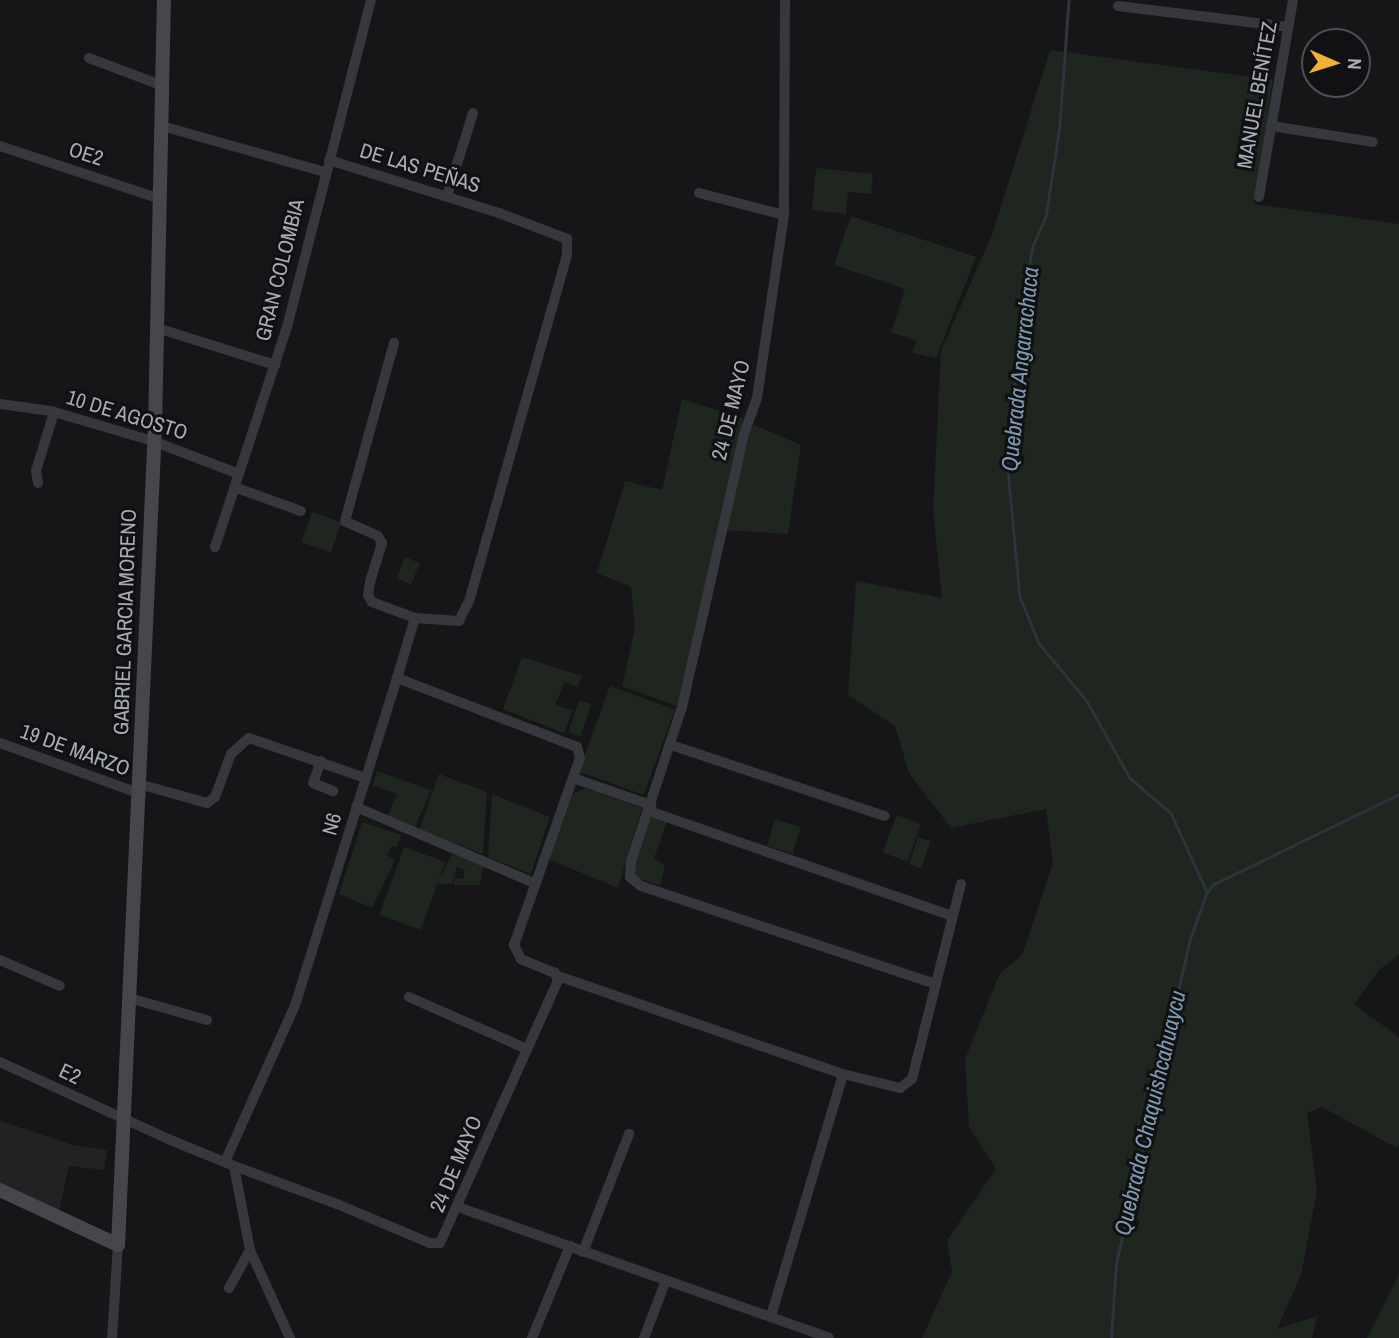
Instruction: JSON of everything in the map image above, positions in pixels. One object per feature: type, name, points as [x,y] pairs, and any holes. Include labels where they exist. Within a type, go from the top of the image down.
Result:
[{"type":"street","name":"GABRIEL GARCIA MORENO","points":[[112,1338],[153,441],[164,0]]},
{"type":"street","name":"GRAN COLOMBIA","points":[[215,547],[275,365],[371,0]]},
{"type":"street","name":"24 DE MAYO","points":[[785,0],[784,215],[757,398],[744,434],[671,745],[630,867],[630,877],[640,886],[936,984]]},
{"type":"street","name":"MANUEL BENÍTEZ","points":[[1259,197],[1293,0]]},
{"type":"street","points":[[1118,6],[1288,27]]},
{"type":"street","points":[[89,58],[163,86]]},
{"type":"street","points":[[447,196],[473,113]]},
{"type":"street","points":[[162,126],[325,172]]},
{"type":"street","points":[[1271,126],[1373,142]]},
{"type":"street","name":"OE2","points":[[0,146],[160,198]]},
{"type":"street","name":"DE LAS PEÑAS","points":[[329,160],[563,234],[567,255],[464,616],[459,621],[415,618]]},
{"type":"street","points":[[699,193],[784,215]]},
{"type":"street","points":[[157,328],[275,365]]},
{"type":"street","points":[[394,343],[344,514],[349,524],[378,536],[382,543],[370,582],[368,595],[372,602],[415,618]]},
{"type":"street","name":"10 DE AGOSTO","points":[[0,404],[54,412],[153,441],[239,474]]},
{"type":"street","points":[[38,484],[36,471],[54,412]]},
{"type":"street","points":[[234,488],[301,512]]},
{"type":"street","name":"N6","points":[[230,1164],[296,1003],[415,618]]},
{"type":"street","points":[[397,678],[569,742],[580,752],[534,883],[515,950],[521,959],[558,976],[843,1074],[900,1088],[908,1085],[961,884]]},
{"type":"street","name":"19 DE MARZO","points":[[0,743],[138,788],[207,803],[215,797],[231,754],[249,738],[366,778]]},
{"type":"street","points":[[671,745],[884,816]]},
{"type":"street","points":[[320,761],[313,783],[332,791]]},
{"type":"street","points":[[573,778],[648,812],[952,916]]},
{"type":"street","points":[[356,807],[534,883]]},
{"type":"street","points":[[0,960],[60,986]]},
{"type":"street","name":"24 DE MAYO","points":[[124,1120],[433,1244],[445,1238],[558,976]]},
{"type":"street","points":[[409,996],[527,1049]]},
{"type":"street","points":[[129,998],[207,1020]]},
{"type":"street","name":"E2","points":[[0,1062],[124,1120]]},
{"type":"street","points":[[771,1316],[843,1074]]},
{"type":"street","points":[[583,1252],[629,1134]]},
{"type":"street","points":[[230,1164],[250,1250],[290,1338]]},
{"type":"street","points":[[0,1189],[118,1246]]},
{"type":"street","points":[[458,1207],[829,1338]]},
{"type":"street","points":[[531,1338],[570,1246]]},
{"type":"street","points":[[229,1288],[250,1250]]},
{"type":"street","points":[[644,1338],[666,1280]]},
{"type":"shaded area","points":[[1050,50],[1273,80],[1254,204],[1399,224],[1399,955],[1379,970],[1354,1004],[1399,1037],[1399,1144],[1397,1148],[1322,1107],[1307,1113],[1317,1191],[1301,1275],[1277,1329],[1317,1316],[1312,1338],[922,1338],[952,1272],[947,1240],[996,1169],[969,1127],[965,1059],[1000,973],[1022,955],[1053,863],[1046,809],[951,828],[909,773],[895,726],[848,695],[856,581],[942,598],[933,509],[941,351],[993,232]]},
{"type":"shaded area","points":[[816,168],[873,174],[871,194],[848,192],[846,214],[812,210]]},
{"type":"shaded area","points":[[851,216],[976,257],[936,358],[912,353],[916,341],[891,332],[905,289],[834,265]]},
{"type":"shaded area","points":[[682,399],[743,418],[677,706],[622,686],[635,629],[631,587],[597,573],[625,481],[662,490]]},
{"type":"shaded area","points":[[752,424],[801,445],[788,534],[725,530]]},
{"type":"shaded area","points":[[312,512],[341,522],[331,552],[302,542]]},
{"type":"shaded area","points":[[405,557],[420,563],[411,584],[396,578]]},
{"type":"shaded area","points":[[522,657],[582,676],[577,687],[565,682],[555,705],[573,710],[564,733],[503,709]]},
{"type":"shaded area","points":[[610,686],[675,710],[644,795],[579,772]]},
{"type":"shaded area","points":[[579,700],[591,704],[581,736],[568,732]]},
{"type":"shaded area","points":[[377,771],[431,790],[415,827],[388,816],[397,794],[373,785]]},
{"type":"shaded area","points":[[439,774],[487,792],[483,854],[419,830]]},
{"type":"shaded area","points":[[585,788],[642,808],[618,888],[548,859],[573,794]]},
{"type":"shaded area","points":[[492,794],[550,817],[531,874],[488,857]]},
{"type":"shaded area","points":[[897,815],[921,824],[907,862],[883,852]]},
{"type":"shaded area","points":[[650,817],[667,822],[654,858],[665,866],[660,886],[635,877],[635,860]]},
{"type":"shaded area","points":[[775,819],[801,827],[793,854],[767,846]]},
{"type":"shaded area","points":[[362,822],[401,835],[397,847],[392,846],[387,855],[395,860],[372,908],[339,894]]},
{"type":"shaded area","points":[[918,837],[930,841],[921,869],[909,865]]},
{"type":"shaded area","points":[[404,847],[445,862],[421,930],[379,915]]},
{"type":"shaded area","points":[[452,854],[484,864],[480,885],[453,885],[455,878],[463,879],[465,870],[457,867],[452,884],[437,884]]},
{"type":"shaded area","points":[[0,1121],[73,1145],[107,1150],[104,1170],[69,1166],[59,1211],[0,1183]]},
{"type":"shaded area","points":[[1399,1274],[1399,1338],[1367,1338]]},
{"type":"waterway","name":"Quebrada Angarrachaca","points":[[1069,0],[1060,126],[1046,217],[1033,246],[1024,298],[1007,460],[1020,597],[1039,643],[1087,701],[1130,778],[1171,813],[1207,892]]},
{"type":"waterway","name":"Quebrada Chaquishcahuaycu","points":[[1111,1338],[1116,1264],[1190,939],[1207,892],[1214,884],[1399,794]]}]
